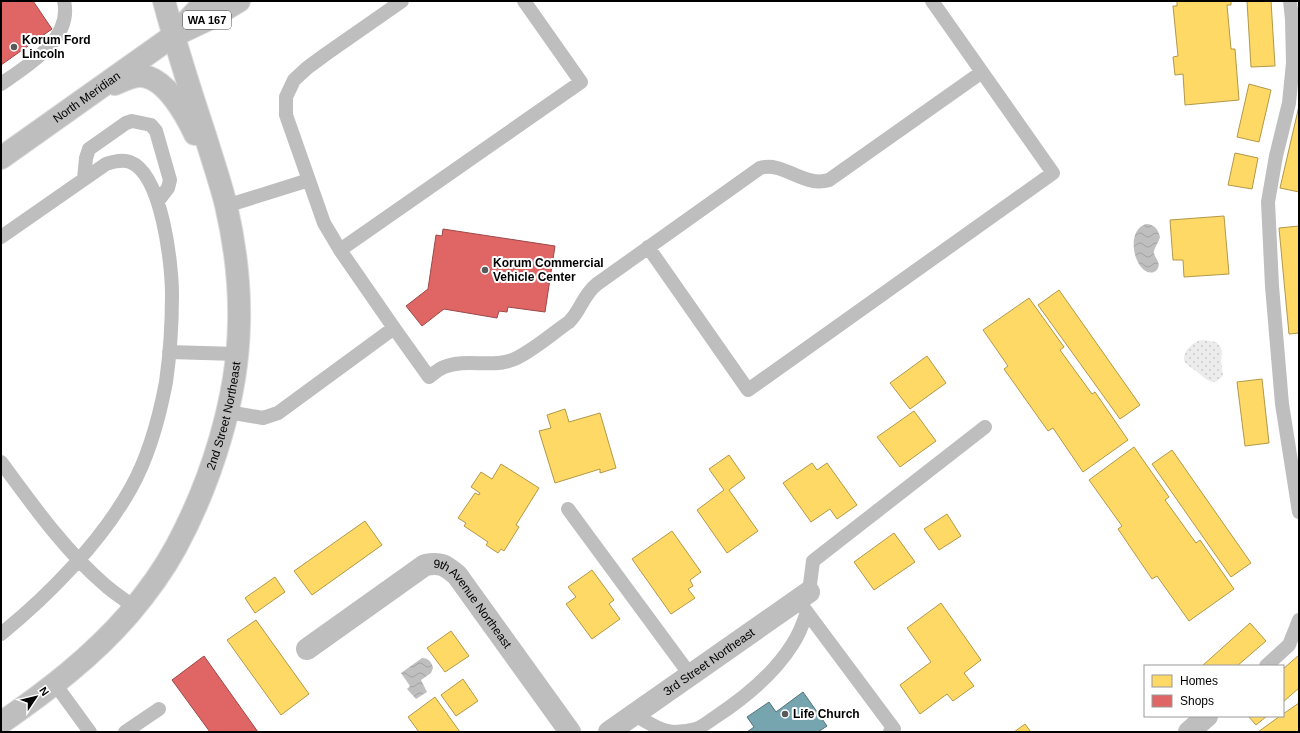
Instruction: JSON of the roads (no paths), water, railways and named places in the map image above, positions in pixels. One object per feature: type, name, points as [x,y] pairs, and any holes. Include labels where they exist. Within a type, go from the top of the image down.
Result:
[{"type":"main road","name":"WA 167","points":[[164,1],[173,36]]},
{"type":"main road","name":"North Meridian","points":[[173,36],[206,1]]},
{"type":"main road","name":"North Meridian","points":[[1,158],[173,36],[210,19],[239,1]]},
{"type":"main road","name":"2nd Street Northeast","points":[[1,723],[55,684],[102,643],[134,607],[154,581],[175,549],[192,516],[207,477],[228,412],[234,379],[239,324],[238,274],[220,181],[173,36]]},
{"type":"main road","points":[[72,108],[123,80],[142,76],[153,80],[162,85],[178,105],[189,122],[220,181]]},
{"type":"main road","name":"9th Avenue Northeast","points":[[307,649],[425,565],[435,563],[445,565],[457,575],[570,732]]},
{"type":"main road","name":"3rd Street Northeast","points":[[609,732],[805,601]]},
{"type":"main road","points":[[1189,732],[1206,717]]},
{"type":"lane","points":[[1,84],[39,57],[51,44],[63,22],[65,12],[64,1]]},
{"type":"lane","points":[[402,1],[326,54],[294,80],[286,97],[286,115],[324,223],[340,250],[429,377],[445,367],[456,364],[500,363],[513,360],[569,322],[575,316],[589,290],[760,168],[769,166],[775,167],[815,182],[829,180],[982,72]]},
{"type":"lane","points":[[340,250],[581,82],[524,1]]},
{"type":"lane","points":[[648,248],[748,390],[1053,173],[932,1]]},
{"type":"lane","points":[[1290,1],[1293,63],[1289,103],[1276,156],[1268,202],[1272,286],[1282,404],[1299,512]]},
{"type":"lane","points":[[84,179],[86,158],[89,149],[126,123],[132,121],[151,125],[156,131],[170,180],[168,188],[158,201]]},
{"type":"lane","points":[[1,237],[106,164],[119,161],[129,161],[138,167],[146,176],[158,201],[169,257],[172,294],[166,382],[155,430],[132,488],[112,518],[79,560],[25,614],[1,634]]},
{"type":"lane","points":[[226,206],[308,180]]},
{"type":"lane","points":[[228,412],[263,418],[278,413],[394,328]]},
{"type":"lane","points":[[169,352],[236,354]]},
{"type":"lane","points":[[635,715],[663,729],[674,732],[696,729],[727,710],[752,690],[780,662],[800,633],[813,561],[985,427]]},
{"type":"lane","points":[[1,462],[44,518],[79,560],[104,584],[134,607]]},
{"type":"lane","points":[[568,508],[691,676]]},
{"type":"lane","points":[[805,601],[894,729],[890,732]]},
{"type":"lane","points":[[1267,665],[1289,645],[1299,620]]},
{"type":"lane","points":[[55,684],[90,732]]},
{"type":"lane","points":[[125,732],[159,709]]},
{"type":"water","points":[[1146,224],[1155,228],[1160,237],[1154,251],[1159,266],[1154,272],[1148,272],[1142,268],[1137,261],[1135,253],[1135,235],[1139,228]]},
{"type":"water","points":[[422,658],[429,661],[433,668],[431,673],[421,680],[427,692],[416,699],[407,689],[410,686],[401,673]]},
{"type":"place","name":"Korum Ford Lincoln","points":[[14,47]]},
{"type":"place","name":"Korum Commercial Vehicle Center","points":[[485,270]]},
{"type":"place","name":"Life Church","points":[[785,714]]}]
